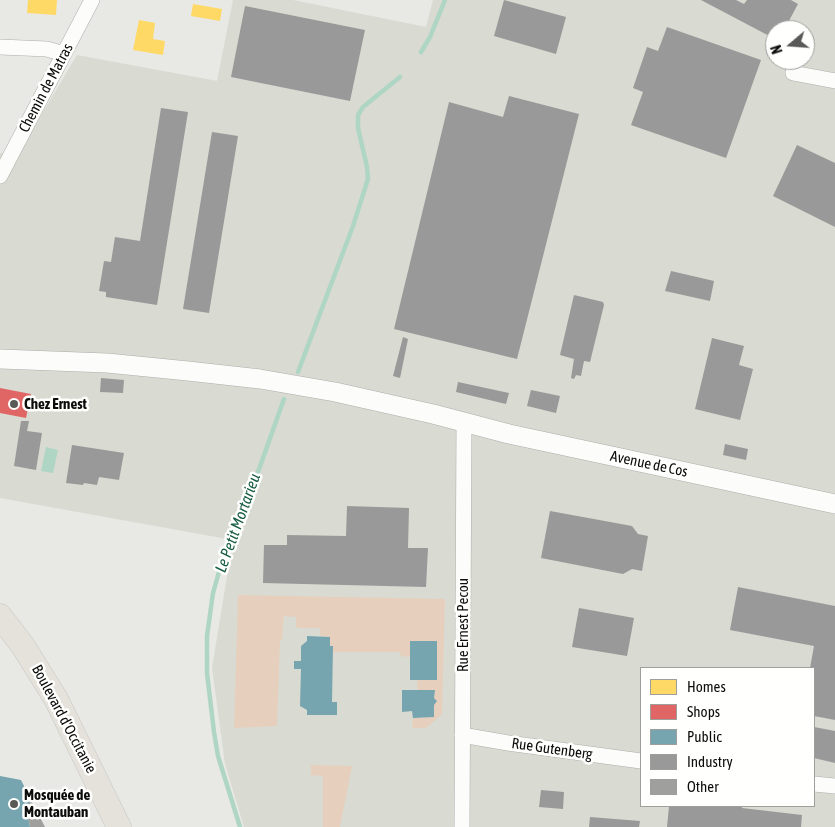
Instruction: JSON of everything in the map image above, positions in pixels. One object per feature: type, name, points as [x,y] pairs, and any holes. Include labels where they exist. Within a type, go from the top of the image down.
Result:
[{"type":"main road","name":"Boulevard d'Occitanie","points":[[0,616],[24,646],[56,699],[119,827]]},
{"type":"street","name":"Chemin de Matras","points":[[0,176],[92,0]]},
{"type":"street","points":[[0,47],[47,49],[64,54]]},
{"type":"street","points":[[793,73],[835,81]]},
{"type":"street","name":"Avenue de Cos","points":[[0,359],[107,363],[260,379],[335,392],[509,434],[835,504]]},
{"type":"street","name":"Rue Ernest Pecou","points":[[462,827],[464,423]]},
{"type":"street","name":"Rue Gutenberg","points":[[462,735],[640,761]]},
{"type":"street","points":[[815,784],[835,786]]},
{"type":"shaded area","points":[[233,0],[293,0],[426,27],[433,0],[835,0],[835,827],[244,827],[225,764],[212,668],[233,540],[0,498],[0,153],[18,154],[77,55],[217,81]]},
{"type":"shaded area","points":[[46,447],[58,450],[53,473],[41,471]]},
{"type":"shaded area","points":[[238,595],[445,599],[442,714],[426,728],[412,728],[413,718],[434,717],[434,705],[437,701],[434,698],[435,690],[418,690],[417,680],[437,680],[437,641],[410,641],[410,657],[401,656],[400,652],[333,652],[333,646],[330,646],[330,637],[320,636],[320,628],[298,628],[296,626],[296,617],[284,616],[282,639],[280,641],[277,726],[234,728]]},
{"type":"shaded area","points":[[311,765],[352,766],[340,827],[323,827],[323,776],[311,775]]},
{"type":"building: Homes","points":[[28,0],[57,0],[56,15],[27,13]]},
{"type":"building: Homes","points":[[193,4],[222,9],[220,21],[191,16]]},
{"type":"building: Homes","points":[[139,20],[155,23],[153,39],[165,41],[163,55],[133,50]]},
{"type":"building: Shops","name":"Chez Ernest","points":[[0,388],[31,394],[26,418],[0,413]]},
{"type":"building: Public","points":[[307,636],[330,637],[330,646],[333,646],[332,702],[337,702],[337,715],[307,715],[307,710],[300,706],[301,669],[294,669],[294,661],[301,661],[301,646],[307,641]]},
{"type":"building: Public","points":[[410,641],[437,641],[437,680],[410,680]]},
{"type":"building: Public","points":[[402,690],[435,690],[434,698],[437,701],[434,705],[434,717],[413,718],[412,711],[402,712]]},
{"type":"building: Public","name":"Mosquée de Montauban","points":[[0,776],[21,780],[30,798],[27,811],[30,827],[0,827]]},
{"type":"building: Industry","points":[[504,0],[566,17],[556,54],[494,36]]},
{"type":"building: Industry","points":[[701,0],[736,0],[744,4],[747,0],[791,0],[798,4],[789,20],[765,20],[765,34]]},
{"type":"building: Industry","points":[[245,6],[365,30],[350,101],[231,77]]},
{"type":"building: Industry","points":[[667,27],[761,60],[726,158],[631,125],[643,92],[633,88],[647,47],[658,51]]},
{"type":"building: Industry","points":[[509,96],[579,114],[517,359],[394,329],[449,102],[503,117]]},
{"type":"building: Industry","points":[[161,108],[188,112],[157,305],[106,297],[106,292],[99,291],[104,261],[111,262],[115,237],[140,241]]},
{"type":"building: Industry","points":[[212,132],[238,136],[209,313],[183,309]]},
{"type":"building: Industry","points":[[797,145],[835,163],[835,227],[773,196]]},
{"type":"building: Industry","points":[[671,271],[714,281],[710,301],[665,291]]},
{"type":"building: Industry","points":[[574,295],[603,302],[604,305],[590,362],[584,361],[581,376],[576,375],[574,379],[571,378],[574,359],[560,355]]},
{"type":"building: Industry","points":[[403,337],[408,339],[400,378],[393,376]]},
{"type":"building: Industry","points":[[712,338],[744,346],[739,365],[753,369],[740,420],[695,409]]},
{"type":"building: Industry","points":[[101,378],[124,380],[123,393],[100,392]]},
{"type":"building: Industry","points":[[458,382],[509,393],[506,404],[456,392]]},
{"type":"building: Industry","points":[[531,390],[560,396],[556,413],[527,406]]},
{"type":"building: Industry","points":[[21,421],[29,421],[27,431],[42,433],[36,470],[14,466]]},
{"type":"building: Industry","points":[[725,444],[748,449],[746,460],[723,455]]},
{"type":"building: Industry","points":[[72,445],[124,453],[119,480],[99,477],[97,485],[66,483]]},
{"type":"building: Industry","points":[[347,506],[409,508],[408,548],[428,548],[426,587],[263,583],[264,545],[287,545],[287,535],[346,536]]},
{"type":"building: Industry","points":[[550,511],[632,526],[638,534],[648,536],[642,571],[632,569],[623,574],[541,558]]},
{"type":"building: Industry","points":[[738,587],[835,606],[835,720],[815,716],[815,667],[810,667],[814,646],[730,630]]},
{"type":"building: Industry","points":[[579,608],[634,618],[627,656],[572,647]]},
{"type":"building: Industry","points":[[815,727],[835,731],[835,763],[815,758]]},
{"type":"building: Industry","points":[[541,790],[564,792],[563,809],[539,807]]},
{"type":"building: Industry","points":[[669,807],[742,807],[802,815],[801,827],[667,827]]},
{"type":"building: Industry","points":[[590,817],[640,821],[639,827],[589,827]]},
{"type":"building: Other","points":[[30,798],[45,827],[30,827],[27,811]]},
{"type":"waterway","name":"Le Petit Mortarieu","points":[[421,52],[430,37],[445,0]]},
{"type":"waterway","name":"Le Petit Mortarieu","points":[[298,372],[353,226],[368,179],[358,128],[358,115],[363,107],[400,77]]},
{"type":"waterway","name":"Le Petit Mortarieu","points":[[240,827],[218,756],[207,673],[207,636],[213,593],[221,565],[253,486],[284,399]]},
{"type":"place","name":"Chez Ernest","points":[[14,404]]},
{"type":"place","name":"Mosquée de Montauban","points":[[14,804]]}]
